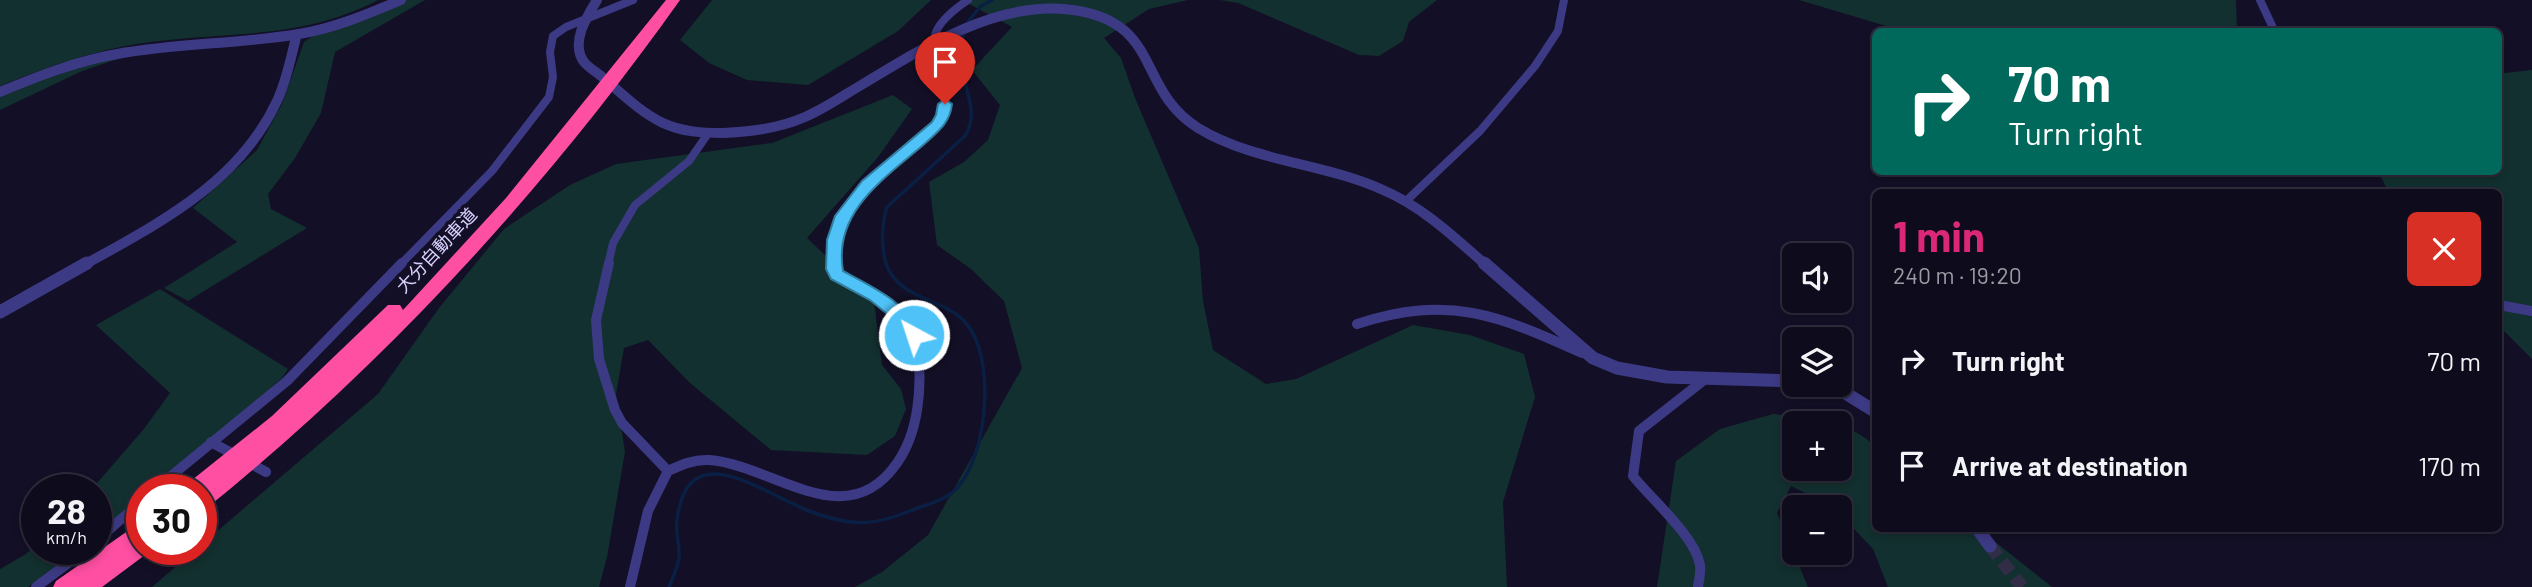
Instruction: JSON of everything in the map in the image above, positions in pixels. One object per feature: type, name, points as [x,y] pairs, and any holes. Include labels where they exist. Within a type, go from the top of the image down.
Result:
[{"type":"highway","name":"大分自動車道","points":[[213,474],[289,411],[349,356],[436,267],[552,137],[660,0]]},
{"type":"highway","name":"大分自動車道","points":[[217,488],[308,411],[363,360],[449,271],[565,140],[673,0]]},
{"type":"highway","points":[[62,587],[126,541]]},
{"type":"highway","points":[[86,587],[126,558]]},
{"type":"street","points":[[0,92],[80,62],[165,46],[297,34],[343,23],[401,0]]},
{"type":"street","points":[[597,0],[586,18],[578,51],[584,62],[654,119],[707,135],[740,134],[797,120],[822,109],[939,43],[1003,15],[1033,8],[1065,9],[1094,15],[1130,32],[1145,52],[1168,103],[1197,128],[1406,201],[1465,247],[1593,358]]},
{"type":"street","points":[[173,474],[297,372],[492,171],[549,97],[553,77],[550,52],[554,36],[586,18],[633,0]]},
{"type":"street","points":[[630,587],[648,511],[668,471],[689,462],[710,460],[770,475],[791,486],[833,497],[857,495],[879,486],[910,443],[916,415],[918,353],[914,335],[908,321],[886,304],[836,275],[834,240],[840,220],[867,184],[937,125],[943,116],[945,104],[933,40],[937,24],[953,8],[968,0]]},
{"type":"street","points":[[1406,201],[1480,131],[1549,48],[1558,31],[1564,0]]},
{"type":"street","points":[[2260,0],[2274,28]]},
{"type":"street","points":[[0,312],[156,225],[186,206],[216,180],[254,138],[273,109],[297,34]]},
{"type":"street","points":[[668,471],[622,423],[615,410],[599,359],[596,320],[613,243],[635,205],[689,160],[707,135]]},
{"type":"street","points":[[2502,306],[2532,311]]},
{"type":"street","points":[[1357,324],[1392,312],[1456,307],[1506,320],[1617,368],[1643,374],[1703,380],[1739,378],[1782,380]]},
{"type":"street","points":[[1698,587],[1700,563],[1693,546],[1633,476],[1639,431],[1703,380]]},
{"type":"street","points":[[1852,397],[1872,410]]},
{"type":"street","points":[[211,442],[266,471]]},
{"type":"street","points":[[112,527],[126,515]]},
{"type":"street","points":[[1980,532],[1990,546]]},
{"type":"street","points":[[36,587],[66,565]]},
{"type":"green space","points":[[0,0],[378,0],[324,21],[297,27],[159,41],[98,52],[0,86]]},
{"type":"green space","points":[[406,0],[425,0],[335,52],[321,113],[295,158],[268,194],[271,209],[307,228],[188,301],[164,288],[237,242],[193,208],[257,150],[282,104],[304,42],[316,34]]},
{"type":"green space","points":[[712,0],[931,0],[898,31],[808,85],[747,80],[709,63],[680,40]]},
{"type":"green space","points":[[962,0],[1188,0],[1149,9],[1104,38],[1121,58],[1135,98],[1199,248],[1203,301],[1213,350],[1266,384],[1296,379],[1413,325],[1470,335],[1524,354],[1535,397],[1503,502],[1507,587],[855,587],[882,572],[928,535],[1022,368],[1004,301],[971,269],[937,245],[929,182],[964,162],[988,140],[1000,105],[972,70],[1012,27]]},
{"type":"green space","points":[[1220,0],[1437,0],[1409,22],[1403,41],[1379,56],[1359,55],[1238,3]]},
{"type":"green space","points":[[1799,0],[2236,0],[2237,28],[1893,28]]},
{"type":"green space","points":[[142,51],[82,71],[0,110],[0,94],[80,63]]},
{"type":"green space","points":[[2532,70],[2532,359],[2502,329],[2502,189],[2387,189],[2380,175],[2502,175],[2502,72]]},
{"type":"green space","points":[[893,95],[912,109],[878,157],[807,238],[874,302],[882,365],[901,389],[906,409],[895,436],[867,455],[771,450],[690,383],[648,340],[624,348],[616,394],[625,452],[607,557],[599,587],[152,587],[178,565],[217,565],[217,531],[378,394],[439,308],[504,229],[570,185],[616,164],[772,143]]},
{"type":"green space","points":[[160,289],[288,369],[282,378],[170,474],[126,474],[126,512],[112,525],[112,474],[105,474],[143,430],[170,393],[96,325]]},
{"type":"green space","points":[[1773,414],[1782,415],[1782,481],[1852,481],[1852,430],[1872,443],[1872,532],[1983,532],[2052,587],[1888,587],[1873,549],[1852,527],[1852,495],[1809,495],[1791,486],[1786,495],[1782,495],[1782,503],[1777,513],[1782,525],[1782,565],[1799,565],[1808,587],[1657,587],[1676,461],[1720,429]]},
{"type":"green space","points":[[21,557],[21,565],[61,565],[28,587],[0,587],[0,569]]},
{"type":"waterway","points":[[966,24],[981,6],[992,0]]},
{"type":"waterway","points":[[669,587],[679,557],[677,520],[684,494],[696,479],[711,474],[730,476],[809,511],[836,520],[860,523],[883,520],[941,499],[957,488],[968,473],[976,453],[984,406],[982,358],[975,338],[958,315],[898,283],[887,267],[883,241],[887,207],[965,136],[969,127],[971,111],[962,61],[964,31]]},
{"type":"tunnel","points":[[1990,546],[2022,587]]},
{"type":"route","points":[[914,335],[908,321],[876,296],[836,275],[834,240],[840,220],[867,184],[937,125],[943,116],[945,104]]}]
